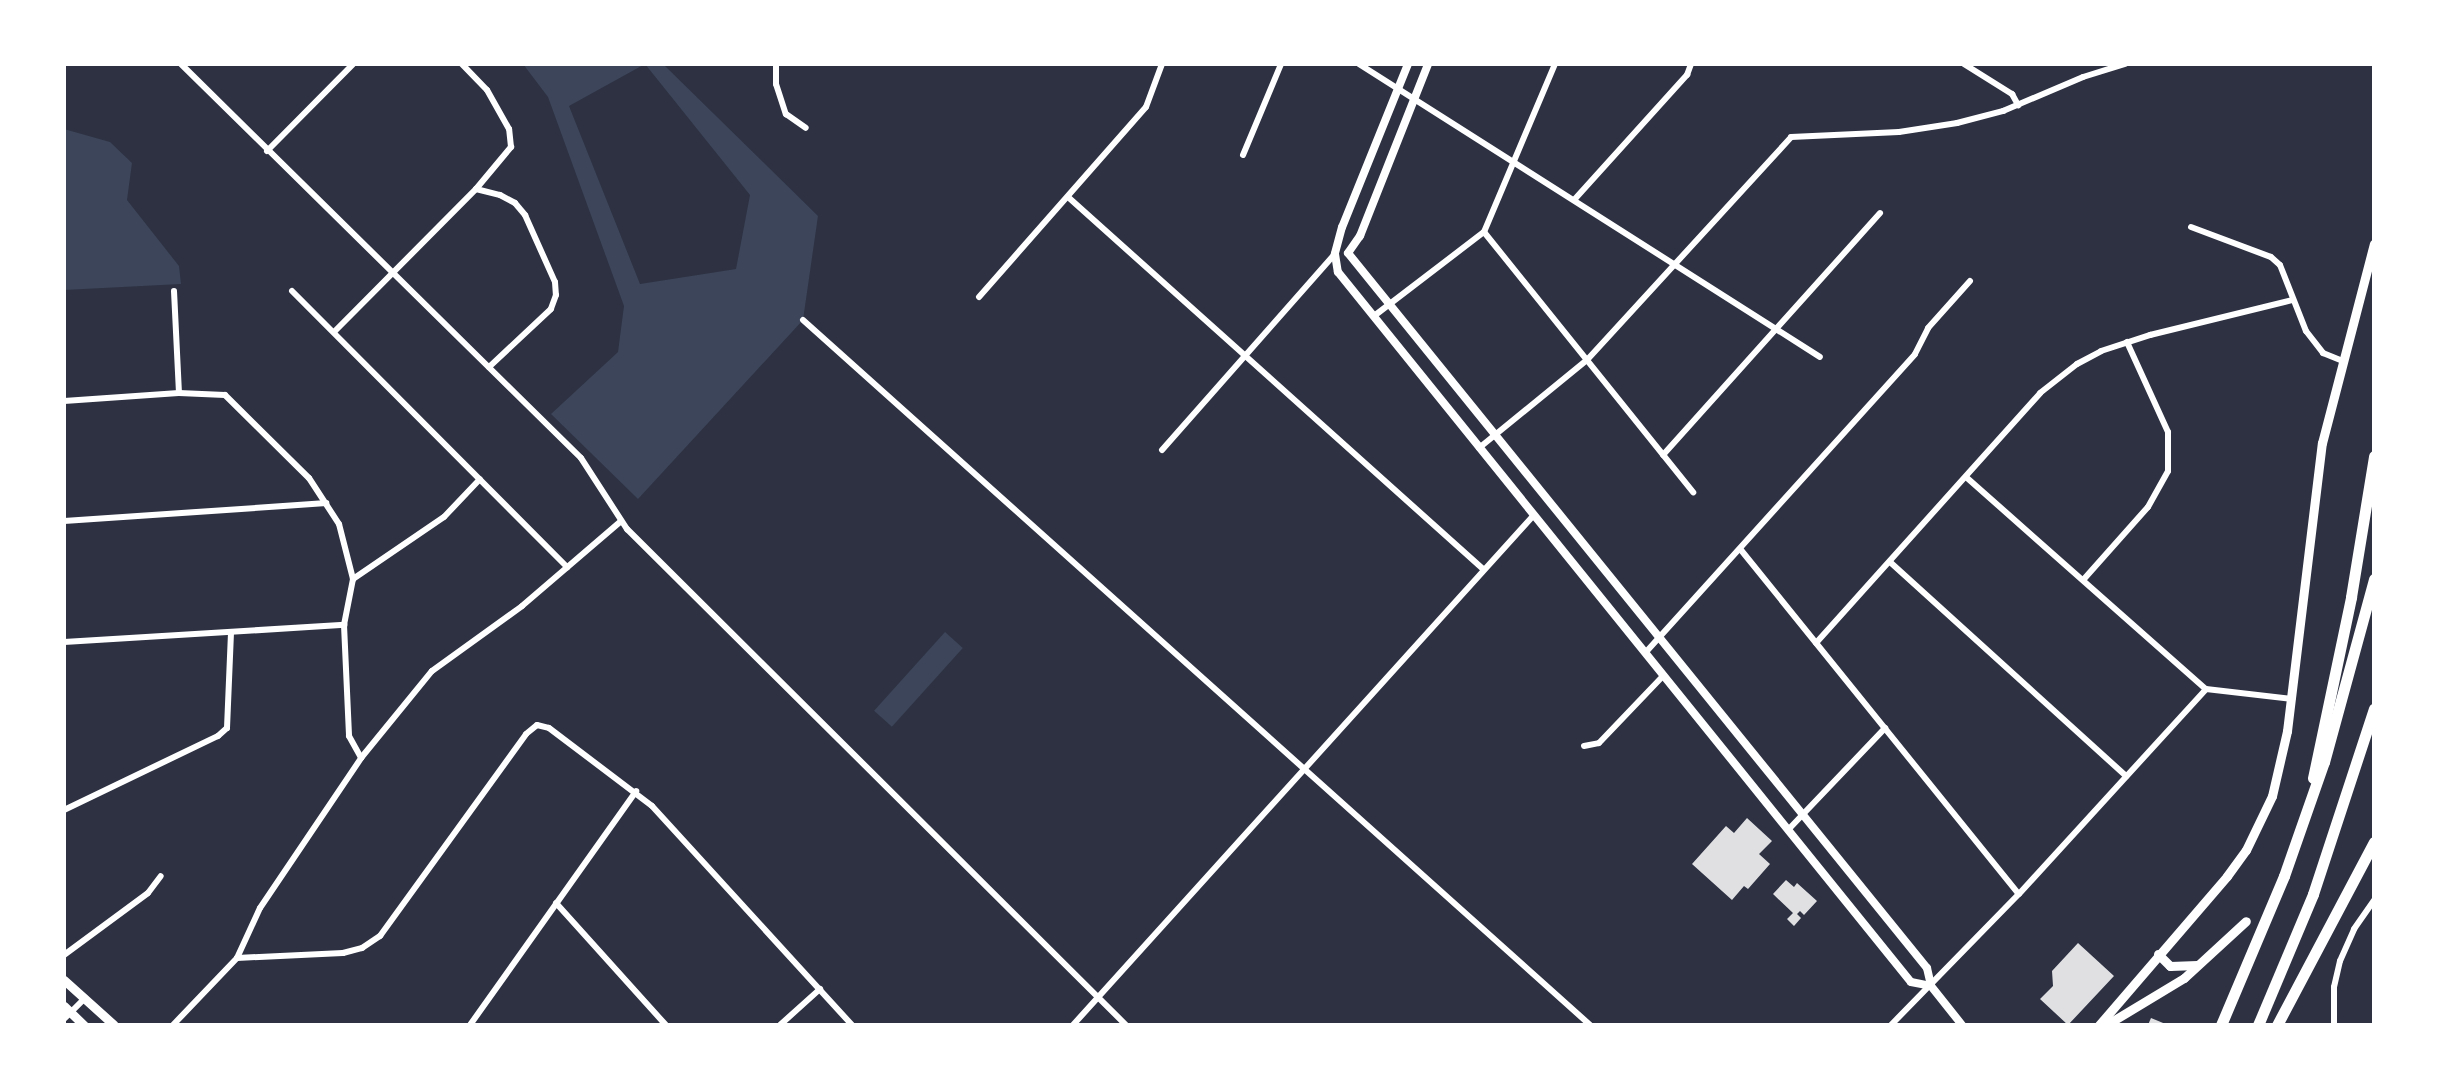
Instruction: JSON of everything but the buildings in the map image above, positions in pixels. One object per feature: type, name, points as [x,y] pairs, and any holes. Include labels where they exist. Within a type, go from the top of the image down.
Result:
[{"type":"highway","points":[[2303,823],[2351,597],[2374,456]]},
{"type":"highway","points":[[2221,1025],[2303,823],[2341,706],[2374,579]]},
{"type":"highway","points":[[2258,1025],[2313,894],[2374,709]]},
{"type":"highway","points":[[2277,1025],[2374,842]]},
{"type":"main road","points":[[2099,1025],[2215,892],[2257,829],[2281,764],[2292,699],[2316,478],[2374,244]]},
{"type":"main road","points":[[2106,1025],[2184,978],[2246,921]]},
{"type":"main road","points":[[2158,954],[2170,966],[2200,964]]},
{"type":"main road","points":[[64,980],[114,1025]]},
{"type":"main road","points":[[66,1013],[84,1025]]},
{"type":"street","points":[[181,64],[581,458],[621,521],[1126,1025]]},
{"type":"street","points":[[267,151],[353,64]]},
{"type":"street","points":[[334,332],[476,189],[511,147],[509,129],[487,90],[462,64]]},
{"type":"street","points":[[776,64],[776,84],[786,114],[806,128]]},
{"type":"street","points":[[979,297],[1146,107],[1162,64]]},
{"type":"street","points":[[1243,155],[1281,64]]},
{"type":"street","points":[[1359,64],[1820,357]]},
{"type":"street","points":[[1408,64],[1342,227],[1335,254],[1338,272],[1911,982],[1931,986]]},
{"type":"street","points":[[1348,253],[1360,236],[1428,64]]},
{"type":"street","points":[[1374,316],[1484,232],[1555,64]]},
{"type":"street","points":[[1574,200],[1687,75],[1691,64]]},
{"type":"street","points":[[1964,64],[2012,94],[2018,105]]},
{"type":"street","points":[[1479,448],[1587,360],[1791,137],[1927,129],[2018,105],[2083,77],[2125,64]]},
{"type":"street","points":[[476,189],[508,199],[525,215],[555,282],[556,295],[551,309],[489,367]]},
{"type":"street","points":[[1068,197],[1483,569]]},
{"type":"street","points":[[1663,455],[1880,213]]},
{"type":"street","points":[[2191,227],[2271,257],[2280,265],[2316,346],[2328,356],[2343,361]]},
{"type":"street","points":[[1484,232],[1693,492]]},
{"type":"street","points":[[1162,450],[1335,254],[1348,253]]},
{"type":"street","points":[[1348,253],[1927,968],[1931,986],[1962,1025]]},
{"type":"street","points":[[1646,652],[1915,354],[1928,328],[1970,281]]},
{"type":"street","points":[[174,291],[179,393]]},
{"type":"street","points":[[292,291],[567,567]]},
{"type":"street","points":[[1816,643],[2057,378],[2101,351],[2127,342],[2293,300]]},
{"type":"street","points":[[803,320],[1590,1025]]},
{"type":"street","points":[[2084,579],[2148,507],[2168,471],[2168,432],[2127,342]]},
{"type":"street","points":[[64,401],[179,393],[225,395],[309,478],[339,524],[353,579],[344,625],[349,736],[361,758]]},
{"type":"street","points":[[1966,477],[2206,689],[2292,699]]},
{"type":"street","points":[[353,579],[444,517],[480,479]]},
{"type":"street","points":[[64,521],[326,503]]},
{"type":"street","points":[[1073,1025],[1533,516]]},
{"type":"street","points":[[173,1025],[237,958],[260,908],[361,758],[432,671],[522,606],[621,521]]},
{"type":"street","points":[[1741,550],[2019,894]]},
{"type":"street","points":[[1890,562],[2126,776]]},
{"type":"street","points":[[64,642],[344,625]]},
{"type":"street","points":[[64,810],[218,736],[227,728],[231,633]]},
{"type":"street","points":[[1584,746],[1599,743],[1664,675]]},
{"type":"street","points":[[1891,1025],[2019,894],[2206,689]]},
{"type":"street","points":[[237,958],[343,953],[362,948],[380,936],[526,734],[537,725],[549,728],[636,791],[852,1025]]},
{"type":"street","points":[[1788,830],[1885,728]]},
{"type":"street","points":[[473,1024],[636,791]]},
{"type":"street","points":[[64,955],[148,893],[161,876]]},
{"type":"street","points":[[2334,1025],[2334,987],[2340,961],[2354,929],[2373,901]]},
{"type":"street","points":[[556,903],[666,1025]]},
{"type":"street","points":[[780,1025],[820,989]]},
{"type":"street","points":[[66,1013],[85,998]]},
{"type":"shaded area","points":[[523,64],[645,64],[663,64],[818,216],[803,320],[638,499],[551,414],[618,352],[624,306],[548,97]],"holes":[[[645,64],[750,195],[736,269],[640,284],[569,106]]]},
{"type":"shaded area","points":[[64,129],[110,142],[132,163],[127,200],[179,266],[181,284],[64,290]]},
{"type":"shaded area","points":[[945,632],[963,648],[892,727],[874,711]]},
{"type":"waterway","points":[[262,1025],[306,1025]]}]
